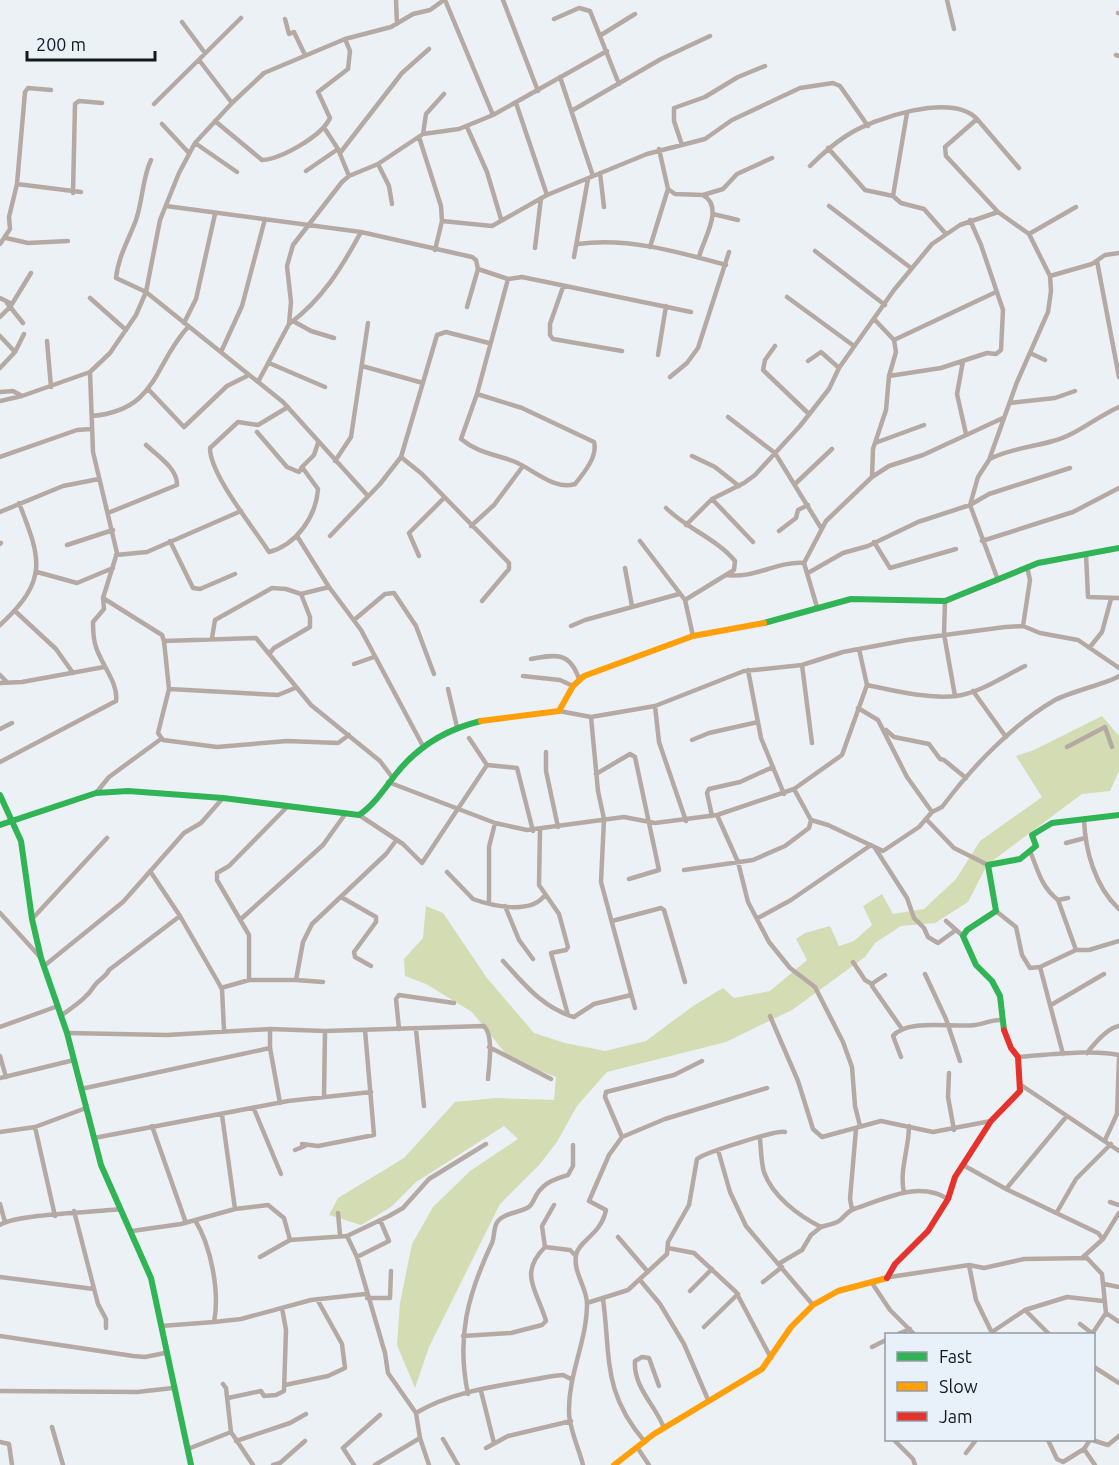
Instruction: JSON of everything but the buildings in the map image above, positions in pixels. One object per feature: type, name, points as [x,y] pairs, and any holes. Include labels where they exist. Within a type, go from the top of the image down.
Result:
[{"type":"street","points":[[396,0],[397,24]]},
{"type":"street","points":[[0,401],[51,387],[90,372],[110,353],[126,330],[146,292],[154,243],[166,206],[189,153],[215,121],[264,73],[345,39],[397,24],[413,14],[430,10],[444,0],[493,115]]},
{"type":"street","points":[[503,0],[538,91]]},
{"type":"street","points":[[947,0],[954,29]]},
{"type":"street","points":[[554,19],[579,8],[586,8],[590,11],[602,35],[619,84]]},
{"type":"street","points":[[602,35],[635,14]]},
{"type":"street","points":[[154,104],[241,18]]},
{"type":"street","points":[[285,19],[289,34],[294,32],[305,55]]},
{"type":"street","points":[[182,22],[205,53]]},
{"type":"street","points":[[573,110],[661,59],[710,36]]},
{"type":"street","points":[[215,121],[262,160],[279,157],[325,129],[330,118],[318,92],[348,69],[350,51],[345,39]]},
{"type":"street","points":[[306,171],[339,151],[402,73],[429,49]]},
{"type":"street","points":[[291,323],[287,259],[293,245],[327,198],[349,176],[378,164],[421,136],[467,127],[493,115],[607,51]]},
{"type":"street","points":[[199,60],[232,103]]},
{"type":"street","points":[[682,145],[674,121],[674,108],[705,97],[738,77],[765,66]]},
{"type":"street","points":[[560,77],[573,110],[591,178],[574,256]]},
{"type":"street","points":[[441,220],[492,226],[547,195],[600,173],[659,149],[705,139],[732,120],[800,88],[824,84],[840,86],[868,126]]},
{"type":"street","points":[[0,244],[10,229],[11,200],[16,183],[25,92],[28,88],[51,90]]},
{"type":"street","points":[[435,250],[441,220],[441,206],[421,136],[426,114],[444,94]]},
{"type":"street","points":[[73,193],[75,104],[79,101],[102,103]]},
{"type":"street","points":[[516,103],[547,195]]},
{"type":"street","points":[[810,166],[828,148],[848,134],[927,107],[949,106],[972,114],[1019,168]]},
{"type":"street","points":[[893,196],[907,113]]},
{"type":"street","points":[[977,120],[953,139],[945,147],[944,153],[998,212],[1029,234],[1050,276],[1051,291],[1048,312],[1003,418],[989,459],[970,497],[970,505],[982,541],[998,580]]},
{"type":"street","points":[[162,124],[189,153]]},
{"type":"street","points":[[467,127],[487,172],[501,219]]},
{"type":"street","points":[[325,129],[339,151],[349,176]]},
{"type":"street","points":[[195,143],[237,172]]},
{"type":"street","points":[[828,148],[865,190],[893,196],[901,203],[924,210],[946,234]]},
{"type":"street","points":[[650,247],[668,189],[659,149]]},
{"type":"street","points":[[668,189],[675,194],[703,195],[723,189],[737,174],[772,158]]},
{"type":"street","points":[[151,160],[146,172],[136,219],[116,276],[146,292],[288,407],[368,496]]},
{"type":"street","points":[[378,164],[389,186],[392,204]]},
{"type":"street","points":[[600,173],[604,207]]},
{"type":"street","points":[[16,183],[73,193],[81,192]]},
{"type":"street","points":[[699,257],[714,214],[708,198],[703,195]]},
{"type":"street","points":[[535,248],[541,198]]},
{"type":"street","points":[[166,206],[215,214],[233,213],[361,232],[472,257],[476,260],[478,269],[468,307]]},
{"type":"street","points":[[829,206],[911,268]]},
{"type":"street","points":[[1029,234],[1076,207]]},
{"type":"street","points":[[686,525],[712,499],[739,486],[755,475],[775,453],[829,389],[854,346],[932,243],[970,220],[998,212]]},
{"type":"street","points":[[184,323],[196,299],[215,214]]},
{"type":"street","points":[[714,214],[738,220]]},
{"type":"street","points":[[221,352],[245,298],[265,219]]},
{"type":"street","points":[[889,376],[941,368],[987,353],[996,354],[1001,350],[1003,310],[970,220]]},
{"type":"street","points":[[258,382],[291,323],[309,309],[325,289],[361,232]]},
{"type":"street","points":[[6,238],[28,243],[68,241]]},
{"type":"street","points":[[578,244],[607,241],[650,247],[726,265]]},
{"type":"street","points":[[815,251],[885,305]]},
{"type":"street","points":[[670,377],[687,363],[698,348],[729,252]]},
{"type":"street","points":[[1050,276],[1096,261],[1105,255],[1119,253]]},
{"type":"street","points":[[1096,261],[1119,377]]},
{"type":"street","points":[[478,269],[508,279],[522,277],[563,288],[691,312]]},
{"type":"street","points":[[0,317],[31,273]]},
{"type":"street","points":[[477,394],[522,408],[590,438],[595,446],[585,471],[575,484],[558,484],[523,466],[483,454],[461,439],[477,394],[508,279]]},
{"type":"street","points":[[563,288],[550,324],[550,335],[553,339],[621,351]]},
{"type":"street","points":[[894,340],[996,292]]},
{"type":"street","points":[[787,297],[854,346]]},
{"type":"street","points":[[0,298],[10,305],[23,323]]},
{"type":"street","points":[[90,298],[126,330]]},
{"type":"street","points":[[658,355],[666,306]]},
{"type":"street","points":[[872,477],[875,443],[886,410],[889,376],[896,352],[894,340],[875,320]]},
{"type":"street","points":[[291,323],[334,338]]},
{"type":"street","points":[[335,461],[351,437],[368,323]]},
{"type":"street","points":[[92,416],[121,410],[142,396],[188,327]]},
{"type":"street","points":[[330,536],[380,484],[400,457],[434,341],[440,333],[454,333],[489,343]]},
{"type":"street","points":[[0,368],[15,352],[24,334]]},
{"type":"street","points":[[0,336],[15,352]]},
{"type":"street","points":[[47,341],[51,387]]},
{"type":"street","points":[[775,346],[765,360],[763,370],[809,414]]},
{"type":"street","points":[[808,361],[821,352],[840,368]]},
{"type":"street","points":[[1030,353],[1045,360]]},
{"type":"street","points":[[963,361],[957,394],[966,434]]},
{"type":"street","points":[[269,363],[325,387]]},
{"type":"street","points":[[362,366],[423,383]]},
{"type":"street","points":[[0,762],[47,735],[98,713],[116,701],[117,693],[96,646],[93,622],[104,609],[103,598],[114,568],[116,555],[113,530],[99,478],[91,429],[90,372]]},
{"type":"street","points":[[148,389],[184,427],[227,386],[247,376]]},
{"type":"street","points":[[0,392],[13,391],[22,396]]},
{"type":"street","points":[[1010,403],[1055,398],[1076,391]]},
{"type":"street","points":[[288,407],[258,424],[238,422],[210,448],[214,465],[269,552],[290,544],[305,527],[318,494],[316,484],[302,467]]},
{"type":"street","points":[[989,459],[1055,441],[1085,428],[1104,414],[1119,407]]},
{"type":"street","points":[[728,417],[775,453],[821,528]]},
{"type":"street","points":[[817,607],[804,562],[821,528],[872,477],[889,466],[923,455],[1003,418]]},
{"type":"street","points":[[875,443],[924,425]]},
{"type":"street","points":[[0,457],[77,430],[91,429]]},
{"type":"street","points":[[257,432],[287,467],[299,472],[314,455],[318,443]]},
{"type":"street","points":[[108,513],[177,485],[177,480],[170,468],[146,446]]},
{"type":"street","points":[[795,484],[832,449]]},
{"type":"street","points":[[692,456],[715,467],[739,486]]},
{"type":"street","points":[[400,457],[422,474],[509,563],[509,569],[483,601]]},
{"type":"street","points":[[471,526],[494,505],[523,466]]},
{"type":"street","points":[[808,573],[843,553],[918,522],[970,505],[988,494],[1071,468]]},
{"type":"street","points":[[0,512],[63,486],[99,478]]},
{"type":"street","points":[[982,541],[1073,512],[1119,488]]},
{"type":"street","points":[[419,556],[409,537],[410,529],[443,498]]},
{"type":"street","points":[[712,499],[753,542]]},
{"type":"street","points":[[0,625],[15,611],[37,572],[38,560],[19,503]]},
{"type":"street","points":[[779,531],[796,518],[798,510],[808,505]]},
{"type":"street","points":[[666,508],[686,525],[714,541],[735,561],[736,576]]},
{"type":"street","points":[[116,555],[147,552],[241,511]]},
{"type":"street","points":[[68,545],[113,530]]},
{"type":"street","points":[[297,536],[329,587],[354,620],[424,748]]},
{"type":"street","points":[[170,541],[192,588],[200,589],[235,574]]},
{"type":"street","points":[[640,541],[685,600],[693,636]]},
{"type":"street","points":[[874,542],[890,568],[956,549]]},
{"type":"street","points":[[559,711],[579,679],[642,653],[693,636],[768,622],[851,599],[945,601],[1027,567],[1119,548]]},
{"type":"street","points":[[1086,555],[1088,597],[1119,598]]},
{"type":"street","points":[[727,575],[736,576],[788,562],[804,562]]},
{"type":"street","points":[[1023,626],[1030,580],[1027,567]]},
{"type":"street","points":[[37,572],[77,583],[114,568]]},
{"type":"street","points":[[625,568],[632,606]]},
{"type":"street","points":[[685,600],[734,570]]},
{"type":"street","points":[[212,638],[215,620],[272,588],[286,589],[301,594],[329,587]]},
{"type":"street","points":[[354,620],[385,594],[394,593],[416,626],[434,674]]},
{"type":"street","points":[[269,654],[274,648],[310,627],[310,617],[301,594]]},
{"type":"street","points":[[571,626],[632,606],[679,594]]},
{"type":"street","points":[[103,598],[152,627],[165,641],[169,689],[158,733],[161,738]]},
{"type":"street","points":[[1090,647],[1102,632],[1111,599]]},
{"type":"street","points":[[945,601],[944,634],[955,696]]},
{"type":"street","points":[[15,611],[56,649],[73,673]]},
{"type":"street","points":[[359,815],[368,810],[390,779],[424,748],[457,727],[474,722],[559,711],[591,717],[655,706],[748,670],[802,665],[859,649],[944,634],[1023,626],[1040,633],[1078,640],[1119,668]]},
{"type":"street","points":[[165,641],[256,638],[311,705],[380,761],[390,779],[495,823],[533,831],[628,817],[649,823],[686,821],[715,815],[794,789],[842,755],[867,686],[859,649]]},
{"type":"street","points":[[262,644],[274,648]]},
{"type":"street","points":[[531,659],[553,656],[565,658],[574,664],[579,679]]},
{"type":"street","points":[[354,664],[374,657]]},
{"type":"street","points":[[802,665],[812,743]]},
{"type":"street","points":[[867,686],[906,693],[955,696],[973,691],[1025,666]]},
{"type":"street","points":[[0,683],[22,682],[104,667]]},
{"type":"street","points":[[748,670],[758,722],[784,794]]},
{"type":"street","points":[[0,675],[6,681]]},
{"type":"street","points":[[523,676],[560,680],[573,687]]},
{"type":"street","points":[[811,820],[828,825],[883,851],[927,820],[932,812],[942,807],[966,778],[1006,737],[1056,700],[1119,676]]},
{"type":"street","points":[[169,689],[278,695],[296,688]]},
{"type":"street","points":[[448,689],[457,727]]},
{"type":"street","points":[[973,691],[1006,737]]},
{"type":"street","points":[[655,706],[659,742],[686,821]]},
{"type":"street","points":[[858,708],[878,720],[884,728],[907,777],[932,812]]},
{"type":"street","points":[[591,717],[596,774],[604,819],[601,882],[635,1008]]},
{"type":"street","points":[[692,740],[758,722]]},
{"type":"street","points":[[0,729],[12,723]]},
{"type":"street","points":[[1067,747],[1105,727],[1112,747]]},
{"type":"street","points":[[884,728],[894,736],[929,744],[940,759],[966,778]]},
{"type":"street","points":[[96,794],[109,777],[161,738],[217,747],[261,742],[338,743],[349,735]]},
{"type":"street","points":[[1111,741],[1119,736]]},
{"type":"street","points":[[470,738],[488,765]]},
{"type":"street","points":[[546,752],[546,771],[558,827]]},
{"type":"street","points":[[596,774],[633,754],[644,786],[659,870],[629,879]]},
{"type":"street","points":[[0,825],[96,794],[128,791],[223,798],[359,815],[396,842],[403,844],[422,863],[488,765]]},
{"type":"street","points":[[488,765],[517,768],[533,831]]},
{"type":"street","points":[[773,767],[740,782],[708,789],[715,815],[738,862],[748,902],[769,942],[790,968],[815,987],[843,1042],[852,1067],[858,1128],[850,1199],[852,1209]]},
{"type":"street","points":[[684,870],[753,860],[784,846],[809,828],[811,820],[794,789]]},
{"type":"street","points":[[0,795],[14,822],[22,851],[32,919],[41,958],[62,1016],[107,1180],[152,1278],[165,1353],[191,1465]]},
{"type":"street","points":[[44,966],[123,902],[184,833],[201,823],[223,798]]},
{"type":"street","points":[[249,980],[249,935],[217,880],[217,873],[229,866],[287,807]]},
{"type":"street","points":[[241,919],[323,845],[346,813]]},
{"type":"street","points":[[927,820],[954,848],[988,865],[1020,859],[1036,846],[1032,835],[1038,829],[1068,818],[1102,820],[1119,815]]},
{"type":"street","points":[[1084,819],[1085,838],[1097,878],[1119,909]]},
{"type":"street","points":[[489,902],[489,847],[495,823]]},
{"type":"street","points":[[540,830],[538,880],[544,895],[559,914],[568,947],[566,950],[551,953],[568,1016]]},
{"type":"street","points":[[32,919],[107,838]]},
{"type":"street","points":[[1066,843],[1085,838]]},
{"type":"street","points":[[296,980],[304,937],[315,920],[396,842]]},
{"type":"street","points":[[758,918],[791,900],[873,846]]},
{"type":"street","points":[[873,846],[907,898],[914,918],[924,928],[928,937],[938,943],[956,930]]},
{"type":"street","points":[[1030,851],[1039,879],[1058,900],[1076,950]]},
{"type":"street","points":[[988,865],[996,911],[1016,927],[1022,955],[1030,968],[1040,967],[1076,950],[1089,950],[1119,941]]},
{"type":"street","points":[[150,871],[180,916],[220,988],[224,1030]]},
{"type":"street","points":[[447,872],[473,899],[505,906],[526,906],[540,900],[544,895]]},
{"type":"street","points":[[341,897],[376,917],[376,922],[354,952],[355,957],[370,966]]},
{"type":"street","points":[[1058,900],[1068,898]]},
{"type":"street","points":[[505,906],[519,940],[533,959]]},
{"type":"street","points":[[612,921],[661,908],[664,910],[685,982]]},
{"type":"street","points":[[963,936],[967,930],[996,911]]},
{"type":"street","points":[[0,913],[41,958]]},
{"type":"street","points":[[62,1016],[92,992],[109,970],[180,916]]},
{"type":"street","points":[[890,1277],[895,1264],[928,1231],[948,1199],[955,1177],[991,1121],[1015,1099],[1021,1085],[1018,1057],[1005,1035],[1001,1001],[994,984],[976,965],[963,936],[946,921]]},
{"type":"street","points":[[503,961],[554,1011],[568,1016],[573,1017],[594,1004],[631,995]]},
{"type":"street","points":[[853,962],[865,980],[872,984],[902,1029]]},
{"type":"street","points":[[1040,967],[1063,1054]]},
{"type":"street","points":[[925,974],[948,1025],[960,1061]]},
{"type":"street","points":[[1051,1005],[1104,974]]},
{"type":"street","points":[[872,984],[885,975]]},
{"type":"street","points":[[220,988],[249,980],[323,982]]},
{"type":"street","points":[[399,1029],[396,999],[399,995],[454,1003]]},
{"type":"street","points":[[0,1027],[58,1006]]},
{"type":"street","points":[[770,1016],[798,1081],[813,1129],[822,1137],[881,1121],[933,1132],[954,1130],[991,1121]]},
{"type":"street","points":[[901,1057],[893,1036],[902,1029],[939,1024],[976,1025],[994,1019],[1002,1020]]},
{"type":"street","points":[[67,1033],[167,1035],[224,1030],[416,1030],[484,1026],[488,1029],[488,1079]]},
{"type":"street","points":[[1087,1053],[1099,1042],[1103,1033],[1119,1026]]},
{"type":"street","points":[[270,1029],[270,1048],[280,1103]]},
{"type":"street","points":[[295,1150],[303,1145],[372,1136],[374,1121],[365,1030]]},
{"type":"street","points":[[416,1030],[424,1106]]},
{"type":"street","points":[[324,1097],[325,1031]]},
{"type":"street","points":[[489,1047],[551,1079]]},
{"type":"street","points":[[81,1089],[270,1048]]},
{"type":"street","points":[[1018,1057],[1095,1051],[1119,1057],[1117,1114],[1105,1140]]},
{"type":"street","points":[[0,1056],[3,1077],[74,1060]]},
{"type":"street","points":[[622,1137],[605,1097],[606,1092],[674,1075],[702,1061]]},
{"type":"street","points":[[949,1073],[948,1097],[954,1130]]},
{"type":"street","points":[[1021,1085],[1119,1151]]},
{"type":"street","points":[[583,1465],[569,1415],[571,1379],[579,1363],[587,1303],[576,1266],[576,1256],[579,1247],[595,1235],[603,1220],[606,1210],[589,1201],[614,1145],[622,1137],[665,1119],[767,1088]]},
{"type":"street","points":[[94,1138],[280,1103],[371,1092]]},
{"type":"street","points":[[0,1132],[34,1127],[86,1108]]},
{"type":"street","points":[[254,1108],[281,1174]]},
{"type":"street","points":[[222,1115],[235,1209]]},
{"type":"street","points":[[1006,1189],[1066,1117]]},
{"type":"street","points":[[152,1126],[186,1223]]},
{"type":"street","points":[[904,1193],[901,1179],[908,1149],[909,1126]]},
{"type":"street","points":[[34,1127],[55,1216]]},
{"type":"street","points":[[587,1303],[628,1290],[666,1254],[670,1238],[689,1205],[695,1162],[702,1155],[744,1141],[760,1139],[779,1131],[785,1132]]},
{"type":"street","points":[[760,1139],[763,1168],[770,1183],[789,1205],[821,1227]]},
{"type":"street","points":[[260,1257],[290,1240],[339,1234],[347,1236],[380,1220],[403,1208],[429,1179],[486,1144]]},
{"type":"street","points":[[1057,1212],[1076,1179],[1111,1144]]},
{"type":"street","points":[[468,1394],[463,1366],[464,1336],[471,1295],[481,1262],[493,1241],[496,1223],[503,1217],[530,1206],[547,1182],[568,1175],[573,1166],[573,1145]]},
{"type":"street","points":[[718,1150],[730,1192],[746,1226],[813,1305]]},
{"type":"street","points":[[963,1165],[1006,1189],[1098,1233],[1103,1239]]},
{"type":"street","points":[[223,1181],[231,1180]]},
{"type":"street","points":[[763,1282],[802,1250],[811,1235],[821,1227],[838,1221],[852,1209],[864,1208],[870,1202],[904,1193],[930,1190],[948,1199]]},
{"type":"street","points":[[1110,1202],[1119,1205]]},
{"type":"street","points":[[0,1204],[2,1223],[55,1216],[74,1211],[122,1209]]},
{"type":"street","points":[[132,1232],[186,1223],[235,1209],[264,1205],[274,1208],[284,1218],[290,1240]]},
{"type":"street","points":[[545,1247],[542,1226],[554,1205]]},
{"type":"street","points":[[74,1211],[101,1313],[106,1319],[106,1328]]},
{"type":"street","points":[[338,1213],[339,1234]]},
{"type":"street","points":[[1082,1259],[1103,1239],[1119,1213]]},
{"type":"street","points":[[195,1220],[206,1242],[213,1282],[214,1322]]},
{"type":"street","points":[[357,1257],[389,1241],[380,1220]]},
{"type":"street","points":[[347,1236],[357,1257],[366,1296],[385,1353],[388,1373],[416,1413],[420,1438],[429,1465]]},
{"type":"street","points":[[618,1237],[648,1272]]},
{"type":"street","points":[[464,1336],[535,1329],[546,1321],[530,1273],[536,1254],[545,1247],[570,1250],[576,1256]]},
{"type":"street","points":[[668,1248],[694,1253],[738,1294],[771,1358]]},
{"type":"street","points":[[614,1465],[664,1428],[762,1369],[791,1326],[813,1305],[838,1291],[872,1284],[890,1277],[969,1265],[984,1268],[1024,1259],[1087,1258],[1099,1269],[1104,1284],[1103,1301],[1106,1313],[1119,1322]]},
{"type":"street","points":[[969,1265],[976,1300],[992,1333],[1025,1310],[1067,1297],[1103,1301]]},
{"type":"street","points":[[690,1291],[712,1269]]},
{"type":"street","points":[[161,1326],[241,1319],[317,1299],[366,1296],[390,1298],[391,1271]]},
{"type":"street","points":[[0,1277],[94,1289]]},
{"type":"street","points":[[640,1280],[660,1304],[684,1344],[710,1402]]},
{"type":"street","points":[[872,1284],[890,1310],[912,1333]]},
{"type":"street","points":[[1104,1284],[1119,1287]]},
{"type":"street","points":[[704,1327],[738,1294]]},
{"type":"street","points":[[285,1385],[328,1376],[345,1368],[342,1344],[317,1299]]},
{"type":"street","points":[[603,1299],[606,1357],[616,1396],[627,1419],[645,1442]]},
{"type":"street","points":[[228,1398],[255,1391],[261,1391],[264,1396],[276,1395],[284,1390],[286,1326],[282,1308]]},
{"type":"street","points":[[1025,1310],[1047,1333]]},
{"type":"street","points":[[1093,1333],[1106,1313]]},
{"type":"street","points":[[1080,1324],[1091,1333]]},
{"type":"street","points":[[902,1333],[909,1329]]},
{"type":"street","points":[[0,1336],[133,1356],[145,1357],[165,1353]]},
{"type":"street","points":[[872,1347],[885,1340]]},
{"type":"street","points":[[660,1386],[649,1358],[635,1361],[636,1373],[649,1404],[660,1418],[664,1428]]},
{"type":"street","points":[[1095,1368],[1119,1383]]},
{"type":"street","points":[[416,1413],[429,1405],[481,1391],[553,1376],[563,1375],[571,1379]]},
{"type":"street","points":[[223,1384],[228,1398],[231,1432],[254,1465]]},
{"type":"street","points":[[0,1391],[137,1392],[173,1388]]},
{"type":"street","points":[[481,1391],[494,1443]]},
{"type":"street","points":[[236,1441],[290,1423],[306,1414]]},
{"type":"street","points":[[354,1465],[343,1448],[380,1415]]},
{"type":"street","points":[[486,1448],[508,1436],[571,1421]]},
{"type":"street","points":[[52,1427],[63,1465]]},
{"type":"street","points":[[188,1449],[231,1432]]},
{"type":"street","points":[[1094,1441],[1108,1445],[1119,1436]]},
{"type":"street","points":[[375,1465],[420,1438]]},
{"type":"street","points":[[443,1440],[458,1465]]},
{"type":"street","points":[[273,1465],[280,1463],[305,1441]]},
{"type":"street","points":[[895,1441],[913,1459],[915,1465]]},
{"type":"street","points":[[966,1453],[975,1441]]},
{"type":"street","points":[[1048,1441],[1057,1463],[1084,1449],[1090,1441]]},
{"type":"street","points":[[0,1442],[9,1444],[12,1465]]},
{"type":"street","points":[[637,1447],[649,1465]]},
{"type":"street","points":[[1084,1449],[1095,1465]]},
{"type":"green space","points":[[1102,716],[1119,736],[1119,771],[1110,791],[1082,794],[987,865],[968,902],[935,923],[901,926],[875,943],[865,957],[792,1010],[726,1042],[607,1072],[577,1106],[557,1142],[540,1164],[500,1204],[429,1347],[415,1388],[397,1345],[400,1303],[412,1244],[433,1207],[470,1171],[518,1139],[504,1126],[416,1182],[391,1207],[361,1225],[329,1215],[338,1198],[404,1158],[455,1102],[496,1098],[554,1100],[556,1077],[510,1059],[472,1012],[426,984],[405,976],[404,959],[423,938],[426,906],[443,913],[487,978],[534,1033],[565,1043],[605,1051],[646,1041],[693,1006],[723,988],[734,998],[770,991],[807,960],[796,939],[805,933],[830,926],[839,946],[854,941],[872,925],[863,906],[882,894],[893,914],[924,909],[956,879],[980,841],[1042,797],[1016,756],[1034,750]]},
{"type":"traffic: fast","points":[[764,623],[851,599],[945,601],[1038,563],[1119,548]]},
{"type":"traffic: fast","points":[[0,825],[96,793],[128,791],[223,798],[359,815],[405,764],[424,747],[445,734],[481,721]]},
{"type":"traffic: fast","points":[[0,795],[21,841],[32,919],[41,958],[67,1033],[101,1165],[151,1278],[191,1465]]},
{"type":"traffic: fast","points":[[1004,1030],[1000,996],[992,981],[976,965],[963,936],[967,930],[996,911],[988,865],[1020,859],[1036,846],[1032,835],[1052,823],[1119,815]]},
{"type":"traffic: slow","points":[[481,721],[559,711],[573,686],[584,676],[693,636],[764,623]]},
{"type":"traffic: slow","points":[[614,1465],[654,1434],[762,1369],[791,1327],[813,1305],[838,1291],[887,1278]]},
{"type":"traffic: jam","points":[[887,1278],[895,1264],[928,1231],[948,1199],[955,1177],[991,1121],[1020,1091],[1018,1057],[1011,1048],[1004,1030]]}]
